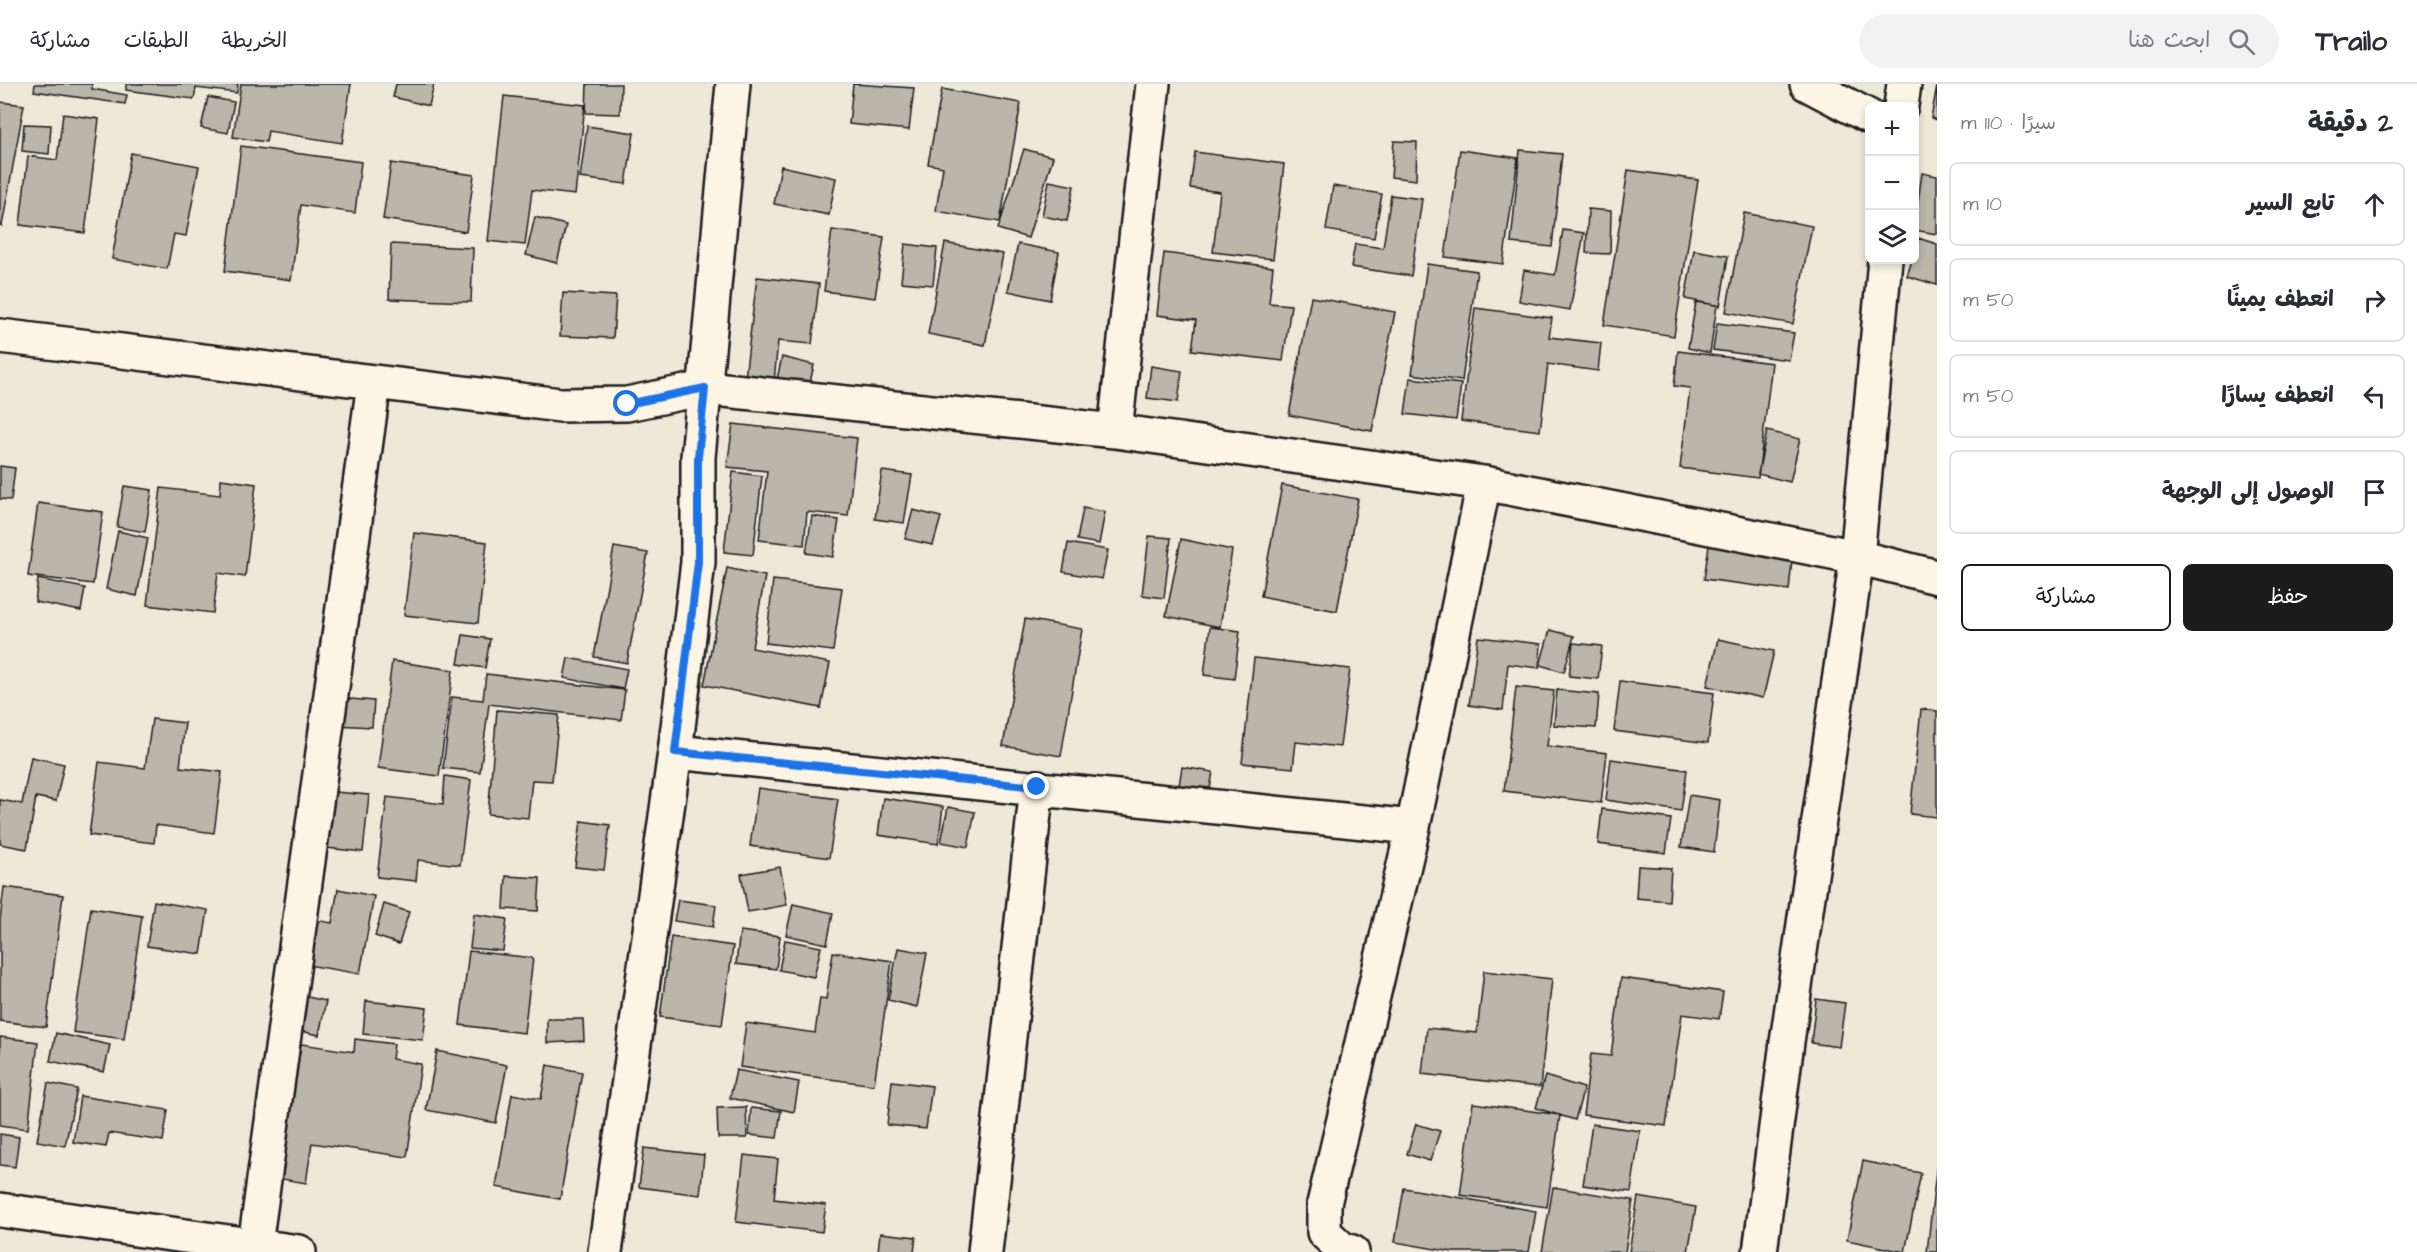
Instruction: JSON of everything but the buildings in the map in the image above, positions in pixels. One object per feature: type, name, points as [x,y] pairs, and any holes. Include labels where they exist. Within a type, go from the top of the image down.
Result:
[{"type":"street","points":[[605,1252],[675,752],[698,562],[698,457],[733,84]]},
{"type":"street","points":[[1115,431],[1153,84]]},
{"type":"street","points":[[1807,84],[1865,115]]},
{"type":"street","points":[[1901,102],[1904,84]]},
{"type":"street","points":[[1760,1252],[1787,1042],[1857,557],[1885,264]]},
{"type":"street","points":[[0,336],[560,405],[627,404],[705,388],[1115,431],[1484,483],[1857,557],[1937,577]]},
{"type":"street","points":[[254,1249],[374,383]]},
{"type":"street","points":[[1352,1252],[1342,1249],[1324,1232],[1324,1204],[1413,827],[1484,483]]},
{"type":"street","points":[[675,752],[1413,827]]},
{"type":"street","points":[[985,1252],[1037,787]]},
{"type":"street","points":[[0,1210],[254,1249],[299,1252]]},
{"type":"route","points":[[627,404],[705,388],[698,457],[698,562],[675,752],[1037,787]]}]
